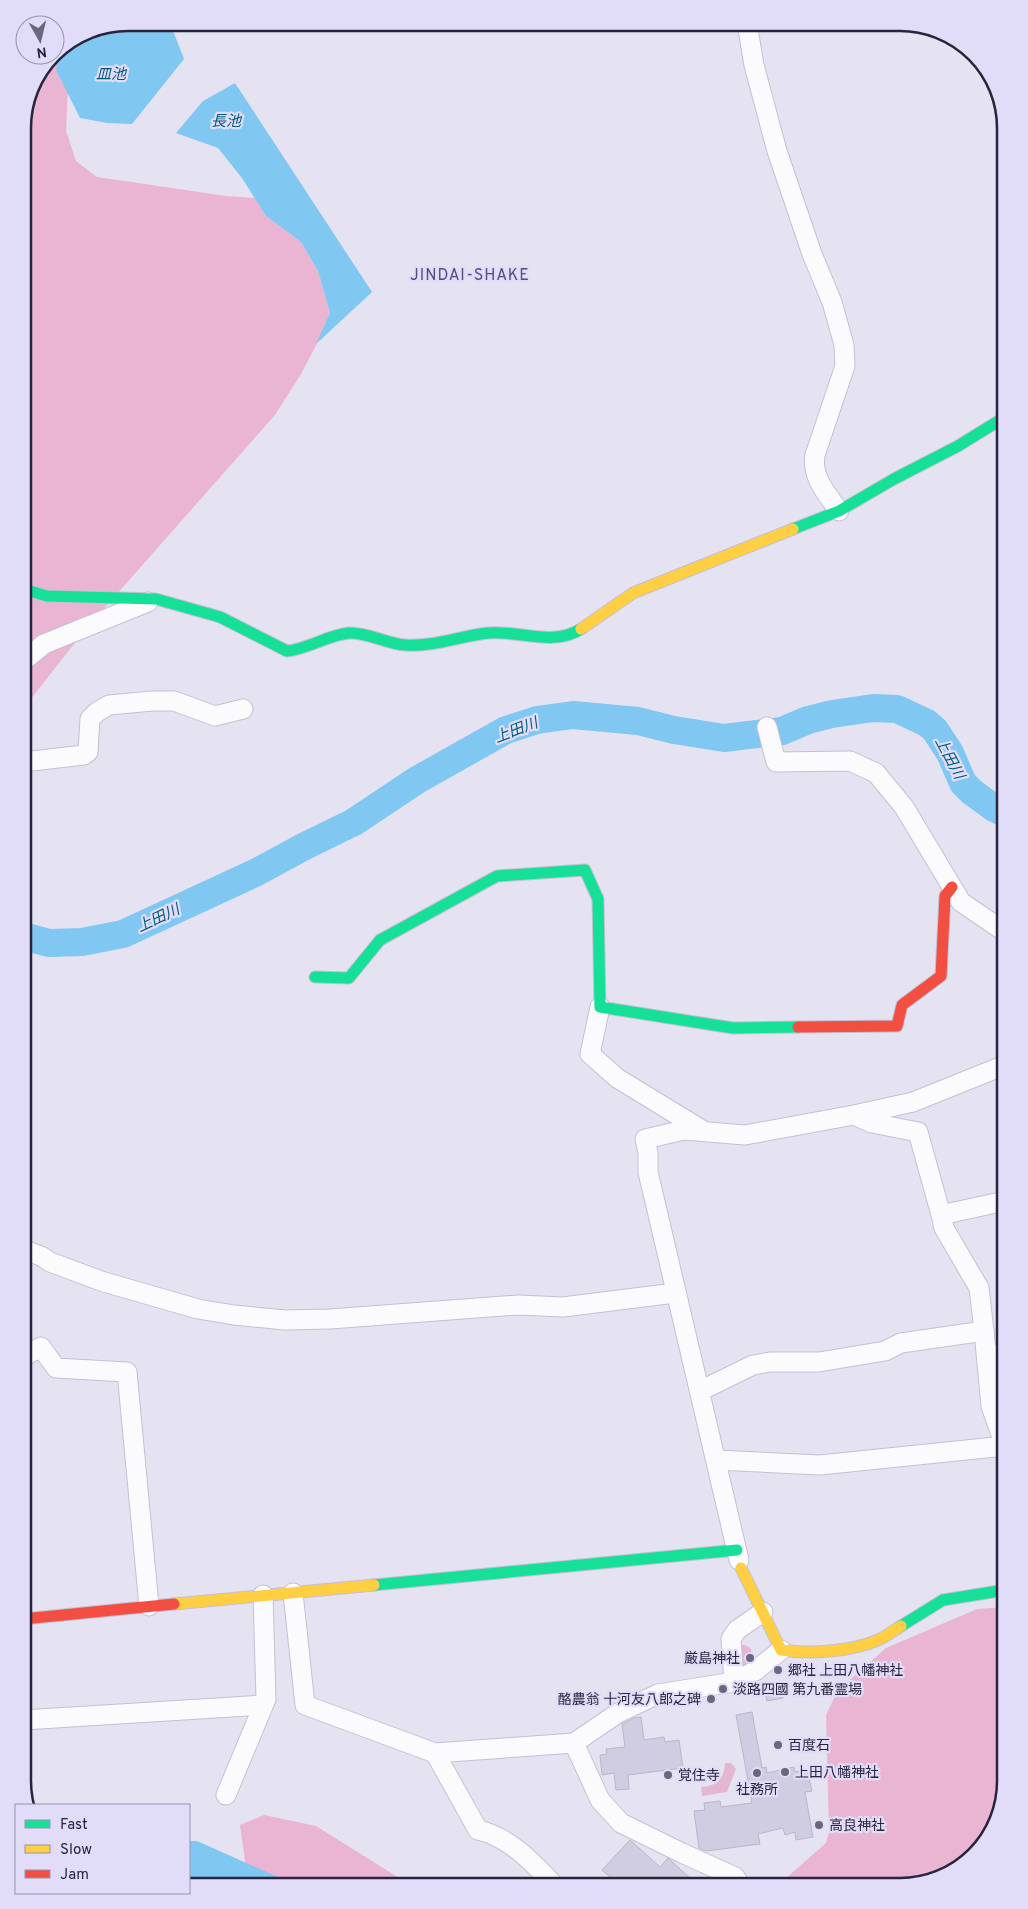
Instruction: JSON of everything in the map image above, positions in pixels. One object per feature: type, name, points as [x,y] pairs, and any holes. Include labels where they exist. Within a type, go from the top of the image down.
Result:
[{"type":"street","points":[[748,31],[754,65],[777,151],[812,254],[832,302],[844,345],[845,366],[813,466],[815,474],[839,511]]},
{"type":"street","points":[[31,591],[47,596],[156,599],[220,617],[287,651],[298,650],[338,635],[351,633],[405,645],[435,643],[489,633],[562,638],[573,634],[633,593],[839,511],[894,478],[958,446],[997,422]]},
{"type":"street","points":[[31,655],[44,644],[156,599]]},
{"type":"street","points":[[31,761],[84,756],[88,752],[90,719],[109,705],[174,701],[215,716],[243,709]]},
{"type":"street","points":[[767,726],[776,762],[850,761],[876,773],[904,807],[961,902],[997,926]]},
{"type":"street","points":[[315,977],[349,978],[380,940],[497,876],[585,870],[598,900],[600,1007],[590,1054],[617,1078],[705,1132]]},
{"type":"street","points":[[600,1007],[733,1028],[897,1026],[902,1005],[941,976],[945,896],[952,887]]},
{"type":"street","points":[[781,1650],[741,1568],[648,1172],[646,1139],[684,1130],[745,1135],[854,1115],[913,1102],[997,1069]]},
{"type":"street","points":[[854,1115],[872,1123],[918,1132],[944,1228],[979,1288],[991,1406],[997,1423]]},
{"type":"street","points":[[941,1215],[997,1204]]},
{"type":"street","points":[[31,1252],[50,1262],[104,1282],[198,1309],[285,1320],[330,1320],[518,1305],[563,1307],[675,1293]]},
{"type":"street","points":[[700,1391],[753,1365],[770,1362],[819,1362],[885,1351],[901,1343],[984,1331]]},
{"type":"street","points":[[31,1352],[41,1347],[56,1368],[127,1372],[149,1606]]},
{"type":"street","points":[[987,1357],[997,1354]]},
{"type":"street","points":[[716,1460],[820,1465],[997,1447]]},
{"type":"street","points":[[31,1618],[737,1550]]},
{"type":"street","points":[[293,1593],[305,1705],[435,1753],[574,1743],[618,1713],[658,1694],[734,1682],[755,1671],[781,1650],[806,1653],[851,1647],[878,1640],[943,1600],[997,1591]]},
{"type":"street","points":[[226,1795],[266,1699],[263,1596]]},
{"type":"street","points":[[734,1682],[731,1639],[737,1630],[763,1612]]},
{"type":"street","points":[[31,1719],[263,1705]]},
{"type":"street","points":[[574,1743],[600,1800],[621,1822],[736,1878]]},
{"type":"street","points":[[435,1753],[478,1830],[491,1833],[530,1859],[548,1878]]},
{"type":"shaded area","points":[[84,41],[69,68],[66,131],[76,161],[97,177],[226,196],[257,198],[266,216],[301,242],[318,271],[330,313],[326,326],[301,374],[275,415],[85,630],[31,699],[31,121],[36,97],[51,69],[54,65],[65,65],[65,54]]},
{"type":"shaded area","points":[[997,1608],[997,1781],[996,1794],[989,1818],[973,1845],[948,1865],[919,1876],[907,1878],[786,1878],[826,1843],[829,1832],[826,1715],[838,1690],[886,1648],[977,1609]]},
{"type":"shaded area","points":[[740,1644],[751,1649],[752,1661],[741,1672]]},
{"type":"shaded area","points":[[725,1763],[731,1763],[736,1769],[727,1792],[702,1796],[701,1787],[719,1781]]},
{"type":"shaded area","points":[[264,1815],[316,1826],[399,1878],[251,1878],[246,1868],[240,1825]]},
{"type":"water","name":"皿池","points":[[121,31],[173,31],[184,59],[132,124],[107,123],[80,118],[56,70],[57,65],[65,65],[65,54],[85,41],[109,33]]},
{"type":"water","name":"長池","points":[[235,83],[372,292],[316,344],[330,313],[318,271],[301,242],[266,216],[242,178],[218,148],[176,133],[203,101]]},
{"type":"water","points":[[190,1841],[197,1841],[279,1878],[190,1878]]},
{"type":"building","points":[[781,1685],[783,1698],[767,1701],[764,1688]]},
{"type":"building","points":[[752,1712],[762,1768],[766,1767],[767,1773],[794,1767],[795,1772],[807,1769],[812,1791],[805,1792],[813,1837],[796,1840],[795,1832],[785,1835],[783,1828],[758,1834],[760,1844],[706,1851],[699,1848],[694,1811],[705,1810],[704,1803],[720,1801],[721,1807],[752,1803],[736,1715]]},
{"type":"building","points":[[641,1717],[644,1740],[664,1737],[665,1742],[679,1740],[683,1768],[628,1775],[629,1789],[616,1790],[614,1773],[602,1775],[600,1755],[607,1754],[606,1749],[625,1747],[622,1724]]},
{"type":"building","points":[[630,1840],[660,1867],[668,1858],[690,1878],[612,1878],[602,1870]]},
{"type":"waterway","name":"上田川","points":[[31,938],[49,943],[82,942],[123,934],[257,872],[354,822],[417,780],[506,730],[537,720],[573,715],[638,721],[674,730],[724,738],[782,731],[808,720],[832,714],[873,708],[897,709],[927,723],[935,730],[950,753],[963,783],[972,792],[997,809]]},
{"type":"traffic: fast","points":[[793,529],[839,511],[894,479],[958,446],[997,422]]},
{"type":"traffic: fast","points":[[31,591],[47,596],[156,599],[220,617],[287,651],[303,648],[333,636],[349,633],[363,634],[398,644],[415,645],[488,633],[559,637],[581,629]]},
{"type":"traffic: fast","points":[[315,977],[349,978],[380,940],[497,876],[585,870],[598,899],[600,1007],[733,1028],[798,1027]]},
{"type":"traffic: fast","points":[[374,1585],[737,1550]]},
{"type":"traffic: fast","points":[[901,1626],[943,1600],[997,1591]]},
{"type":"traffic: slow","points":[[581,629],[633,593],[793,529]]},
{"type":"traffic: slow","points":[[741,1568],[781,1650],[817,1652],[855,1647],[881,1639],[901,1626]]},
{"type":"traffic: slow","points":[[174,1604],[374,1585]]},
{"type":"traffic: jam","points":[[798,1027],[897,1026],[902,1005],[941,976],[945,896],[952,887]]},
{"type":"traffic: jam","points":[[31,1618],[174,1604]]},
{"type":"place","name":"厳島神社","points":[[750,1658]]},
{"type":"place","name":"郷社 上田八幡神社","points":[[778,1670]]},
{"type":"place","name":"淡路四國 第九番霊場","points":[[723,1689]]},
{"type":"place","name":"酪農翁 十河友八郎之碑","points":[[711,1699]]},
{"type":"place","name":"百度石","points":[[778,1745]]},
{"type":"place","name":"上田八幡神社","points":[[785,1772]]},
{"type":"place","name":"社務所","points":[[757,1773]]},
{"type":"place","name":"覚住寺","points":[[668,1775]]},
{"type":"place","name":"高良神社","points":[[819,1825]]},
{"type":"district","name":"JINDAI-SHAKE","points":[[470,274]]}]
